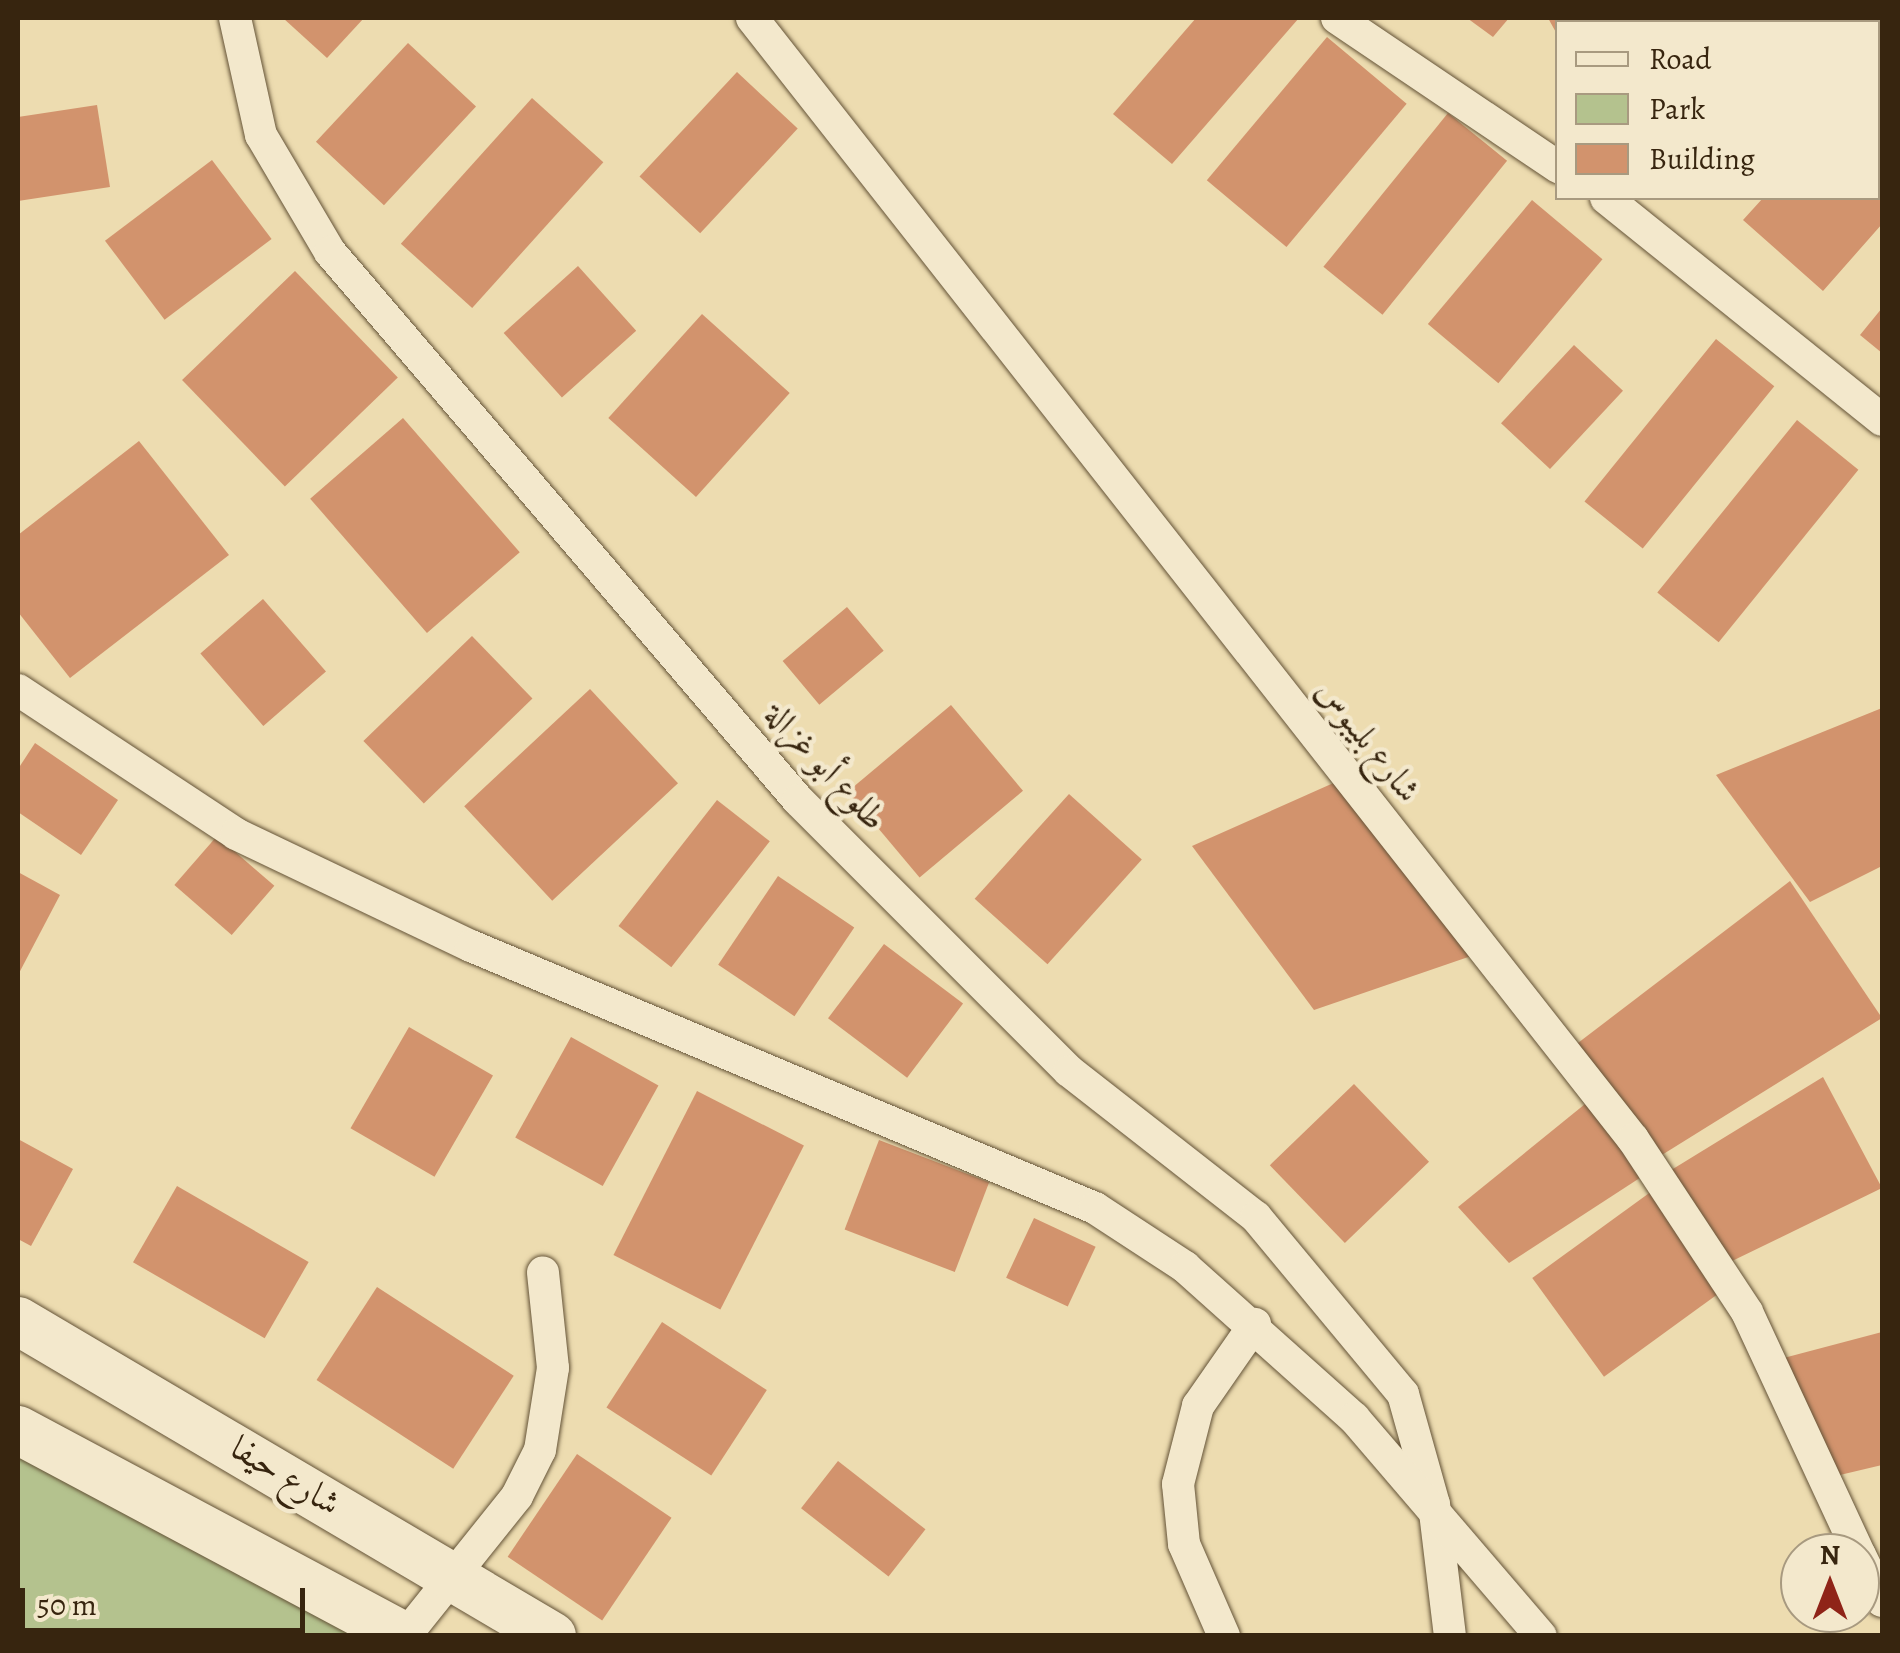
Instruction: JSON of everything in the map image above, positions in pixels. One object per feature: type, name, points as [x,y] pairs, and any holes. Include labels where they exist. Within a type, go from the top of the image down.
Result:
[{"type":"main road","name":"شارع حيفا","points":[[18,1321],[552,1636]]},
{"type":"main road","points":[[18,1430],[404,1636]]},
{"type":"street","name":"طلوع أبو غزالة","points":[[234,18],[262,135],[330,252],[798,800],[1069,1072],[1256,1217],[1404,1394],[1434,1504]]},
{"type":"street","name":"شارع بليبوس","points":[[752,18],[1634,1139],[1747,1312],[1850,1533]]},
{"type":"street","points":[[1337,18],[1555,165]]},
{"type":"street","points":[[1608,200],[1882,420]]},
{"type":"street","points":[[18,690],[236,834],[470,946],[1094,1208],[1255,1324],[1434,1504],[1540,1636]]},
{"type":"street","points":[[404,1636],[517,1496],[540,1450],[553,1368],[543,1273]]},
{"type":"street","points":[[1224,1636],[1184,1544],[1178,1484],[1198,1406],[1255,1324]]},
{"type":"street","points":[[1434,1504],[1446,1621]]},
{"type":"street","points":[[1446,1621],[1491,1578]]},
{"type":"green space","points":[[18,1438],[368,1635],[18,1635]]},
{"type":"building","points":[[283,18],[364,18],[327,58]]},
{"type":"building","points":[[1196,18],[1299,18],[1172,164],[1113,114]]},
{"type":"building","points":[[1467,18],[1509,18],[1493,37]]},
{"type":"building","points":[[1548,18],[1701,18],[1555,20],[1555,31]]},
{"type":"building","points":[[1327,37],[1407,104],[1286,247],[1207,180]]},
{"type":"building","points":[[408,43],[476,106],[384,205],[316,142]]},
{"type":"building","points":[[737,72],[798,129],[700,233],[639,177]]},
{"type":"building","points":[[532,98],[603,162],[472,308],[401,244]]},
{"type":"building","points":[[97,105],[110,187],[18,201],[18,117]]},
{"type":"building","points":[[1448,113],[1507,161],[1382,315],[1323,267]]},
{"type":"building","points":[[212,160],[272,239],[165,320],[105,241]]},
{"type":"building","points":[[1880,184],[1882,224],[1823,291],[1743,220],[1761,200],[1880,200]]},
{"type":"building","points":[[1532,200],[1602,259],[1498,383],[1428,324]]},
{"type":"building","points":[[578,266],[636,331],[562,398],[504,333]]},
{"type":"building","points":[[295,271],[398,377],[285,487],[182,380]]},
{"type":"building","points":[[1882,308],[1882,353],[1860,335]]},
{"type":"building","points":[[702,314],[790,393],[696,497],[608,418]]},
{"type":"building","points":[[1716,339],[1774,386],[1643,549],[1584,501]]},
{"type":"building","points":[[1574,345],[1623,391],[1550,469],[1501,423]]},
{"type":"building","points":[[403,418],[520,552],[427,633],[310,499]]},
{"type":"building","points":[[1797,420],[1858,470],[1719,642],[1657,593]]},
{"type":"building","points":[[139,441],[229,555],[70,678],[18,612],[18,535]]},
{"type":"building","points":[[263,599],[326,671],[263,726],[200,653]]},
{"type":"building","points":[[847,607],[884,651],[819,705],[783,661]]},
{"type":"building","points":[[472,636],[532,699],[424,803],[363,741]]},
{"type":"building","points":[[590,689],[678,783],[552,901],[464,806]]},
{"type":"building","points":[[951,705],[1023,791],[920,878],[848,792]]},
{"type":"building","points":[[1882,708],[1882,866],[1810,902],[1716,775]]},
{"type":"building","points":[[35,743],[118,800],[81,855],[18,812],[18,769]]},
{"type":"building","points":[[1347,777],[1477,954],[1314,1010],[1192,846]]},
{"type":"building","points":[[1069,794],[1142,860],[1047,964],[975,899]]},
{"type":"building","points":[[717,800],[770,841],[671,967],[618,926]]},
{"type":"building","points":[[217,836],[274,886],[232,935],[174,885]]},
{"type":"building","points":[[18,872],[60,895],[18,975]]},
{"type":"building","points":[[778,876],[854,927],[794,1016],[718,965]]},
{"type":"building","points":[[1790,881],[1882,1018],[1657,1158],[1574,1046]]},
{"type":"building","points":[[884,944],[963,1004],[907,1078],[828,1018]]},
{"type":"building","points":[[409,1027],[493,1076],[435,1177],[351,1128]]},
{"type":"building","points":[[571,1037],[658,1085],[603,1186],[515,1138]]},
{"type":"building","points":[[1823,1077],[1882,1188],[1730,1262],[1668,1172]]},
{"type":"building","points":[[1354,1084],[1429,1162],[1345,1243],[1270,1165]]},
{"type":"building","points":[[697,1091],[804,1145],[720,1309],[613,1255]]},
{"type":"building","points":[[1590,1100],[1649,1172],[1509,1263],[1458,1207]]},
{"type":"building","points":[[18,1139],[73,1169],[31,1246],[18,1239]]},
{"type":"building","points":[[879,1140],[989,1182],[955,1272],[845,1230]]},
{"type":"building","points":[[177,1186],[309,1262],[265,1338],[133,1262]]},
{"type":"building","points":[[1652,1191],[1724,1290],[1604,1377],[1532,1278]]},
{"type":"building","points":[[1034,1218],[1096,1247],[1068,1307],[1006,1278]]},
{"type":"building","points":[[377,1287],[514,1376],[453,1469],[317,1380]]},
{"type":"building","points":[[662,1322],[767,1390],[711,1476],[606,1408]]},
{"type":"building","points":[[1882,1332],[1882,1465],[1823,1479],[1769,1362]]},
{"type":"building","points":[[577,1454],[672,1518],[602,1621],[508,1557]]},
{"type":"building","points":[[838,1461],[925,1529],[889,1577],[801,1508]]}]
